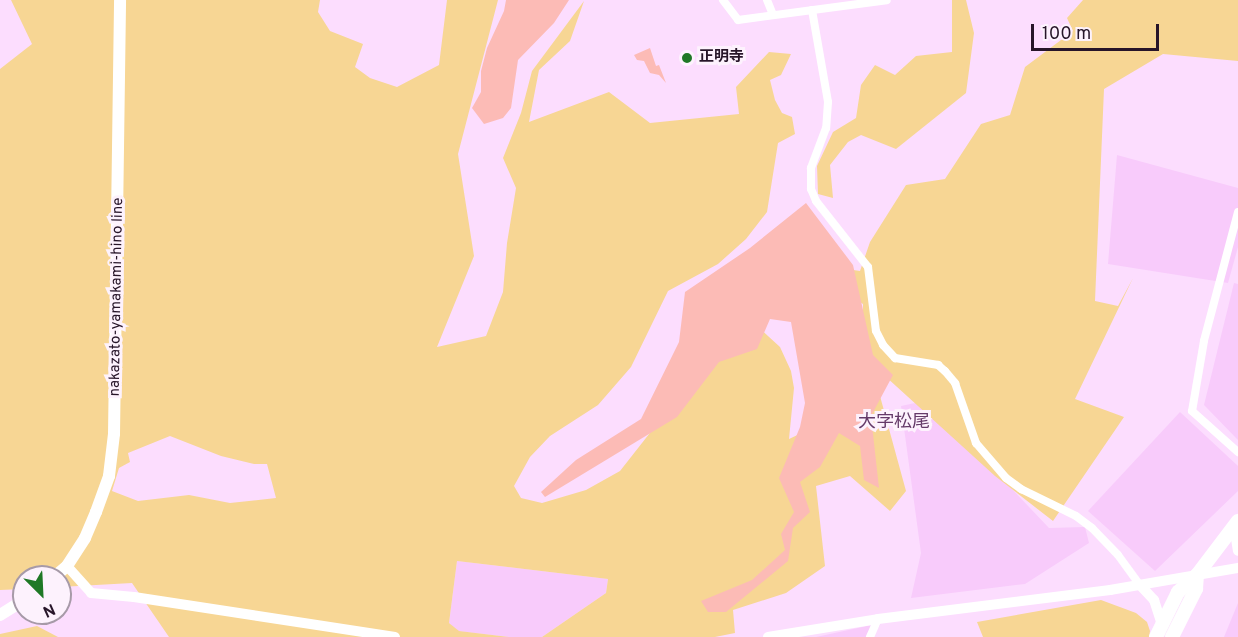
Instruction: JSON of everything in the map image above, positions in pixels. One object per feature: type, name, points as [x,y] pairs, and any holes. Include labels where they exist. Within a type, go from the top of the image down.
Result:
[{"type":"highway","points":[[1159,631],[1178,592],[1197,574],[1236,524]]},
{"type":"highway","points":[[1172,637],[1196,589],[1197,574]]},
{"type":"main road","name":"nakazato-yamakami-hino line","points":[[68,565],[84,538],[109,476],[114,434],[120,0]]},
{"type":"street","points":[[723,0],[738,20],[887,0]]},
{"type":"street","points":[[767,0],[773,15]]},
{"type":"street","points":[[812,10],[828,102],[826,128],[811,168],[811,189],[816,201],[868,267],[876,331],[883,345],[895,358],[910,363],[938,365],[945,371],[960,395],[976,442],[1006,478],[1021,489],[1076,516],[1092,528],[1118,555],[1154,600],[1159,631]]},
{"type":"street","points":[[1238,212],[1204,341],[1192,411],[1238,452]]},
{"type":"street","points":[[1236,524],[1238,551]]},
{"type":"street","points":[[768,637],[878,619],[1140,585],[1238,568]]},
{"type":"street","points":[[72,572],[91,593],[134,597],[395,637]]},
{"type":"street","points":[[870,637],[878,619]]},
{"type":"shaded area","points":[[11,0],[320,0],[318,12],[330,31],[363,44],[355,67],[370,78],[397,87],[439,65],[447,0],[498,0],[458,154],[474,256],[437,347],[486,336],[503,292],[507,243],[516,188],[503,158],[521,113],[532,71],[584,1],[570,41],[539,70],[529,122],[609,92],[650,123],[739,114],[736,87],[769,52],[791,54],[781,75],[770,80],[775,100],[782,113],[792,117],[795,134],[778,143],[767,212],[746,239],[718,264],[668,291],[631,367],[598,405],[550,436],[530,457],[514,486],[521,498],[542,503],[586,490],[620,471],[697,373],[756,325],[780,347],[791,371],[794,388],[789,439],[880,396],[906,491],[890,511],[850,476],[816,486],[825,566],[786,593],[733,610],[735,633],[715,637],[542,637],[606,593],[608,579],[457,561],[449,623],[459,631],[509,637],[169,637],[132,583],[72,586],[72,565],[12,565],[12,590],[0,590],[0,69],[32,44]],"holes":[[[170,436],[221,456],[254,464],[267,464],[276,498],[230,503],[189,495],[138,501],[112,491],[119,468],[130,462],[128,453]]]},
{"type":"shaded area","points":[[506,0],[569,0],[554,23],[518,60],[511,108],[503,118],[484,124],[472,108],[481,92],[481,71],[487,48],[504,11]]},
{"type":"shaded area","points":[[952,0],[966,0],[974,33],[966,93],[896,149],[861,135],[848,142],[830,165],[833,198],[818,194],[817,166],[833,132],[856,118],[861,85],[875,65],[895,75],[916,56],[952,52]]},
{"type":"shaded area","points":[[1083,0],[1238,0],[1238,61],[1163,54],[1104,89],[1095,301],[1118,306],[1133,278],[1075,399],[1124,417],[1053,521],[995,476],[863,356],[863,304],[834,286],[832,267],[860,271],[870,242],[906,185],[945,179],[981,124],[1010,115],[1025,67],[1073,31],[1067,18]]},
{"type":"shaded area","points":[[650,48],[656,66],[659,65],[666,83],[659,75],[650,73],[644,61],[637,60],[634,55]]},
{"type":"shaded area","points":[[1117,155],[1238,188],[1238,247],[1228,283],[1108,264]]},
{"type":"shaded area","points":[[806,203],[853,265],[873,355],[893,375],[871,416],[879,488],[864,480],[860,446],[839,433],[820,467],[800,482],[810,512],[793,528],[788,561],[726,612],[708,612],[701,601],[752,580],[785,550],[781,534],[794,512],[779,478],[800,427],[805,403],[791,322],[770,319],[757,349],[719,362],[677,417],[545,497],[541,492],[576,460],[641,419],[679,342],[685,292],[750,248]]},
{"type":"shaded area","points":[[1234,283],[1238,284],[1238,440],[1204,405]]},
{"type":"shaded area","points":[[967,392],[973,448],[1049,528],[1085,527],[1089,543],[1025,584],[911,598],[921,553],[901,406]]},
{"type":"shaded area","points":[[1180,412],[1238,466],[1238,491],[1155,571],[1088,511]]},
{"type":"shaded area","points":[[457,561],[608,579],[606,593],[542,637],[509,637],[458,631],[449,623]]},
{"type":"shaded area","points":[[1101,600],[1136,613],[1147,622],[1149,637],[983,637],[977,622]]},
{"type":"shaded area","points":[[1238,603],[1238,637],[1224,637]]},
{"type":"shaded area","points":[[881,623],[873,637],[816,637]]},
{"type":"shaded area","points":[[37,626],[58,637],[0,637],[0,634]]},
{"type":"place","name":"正明寺","points":[[687,58]]},
{"type":"district","name":"大字松尾","points":[[894,423]]}]
